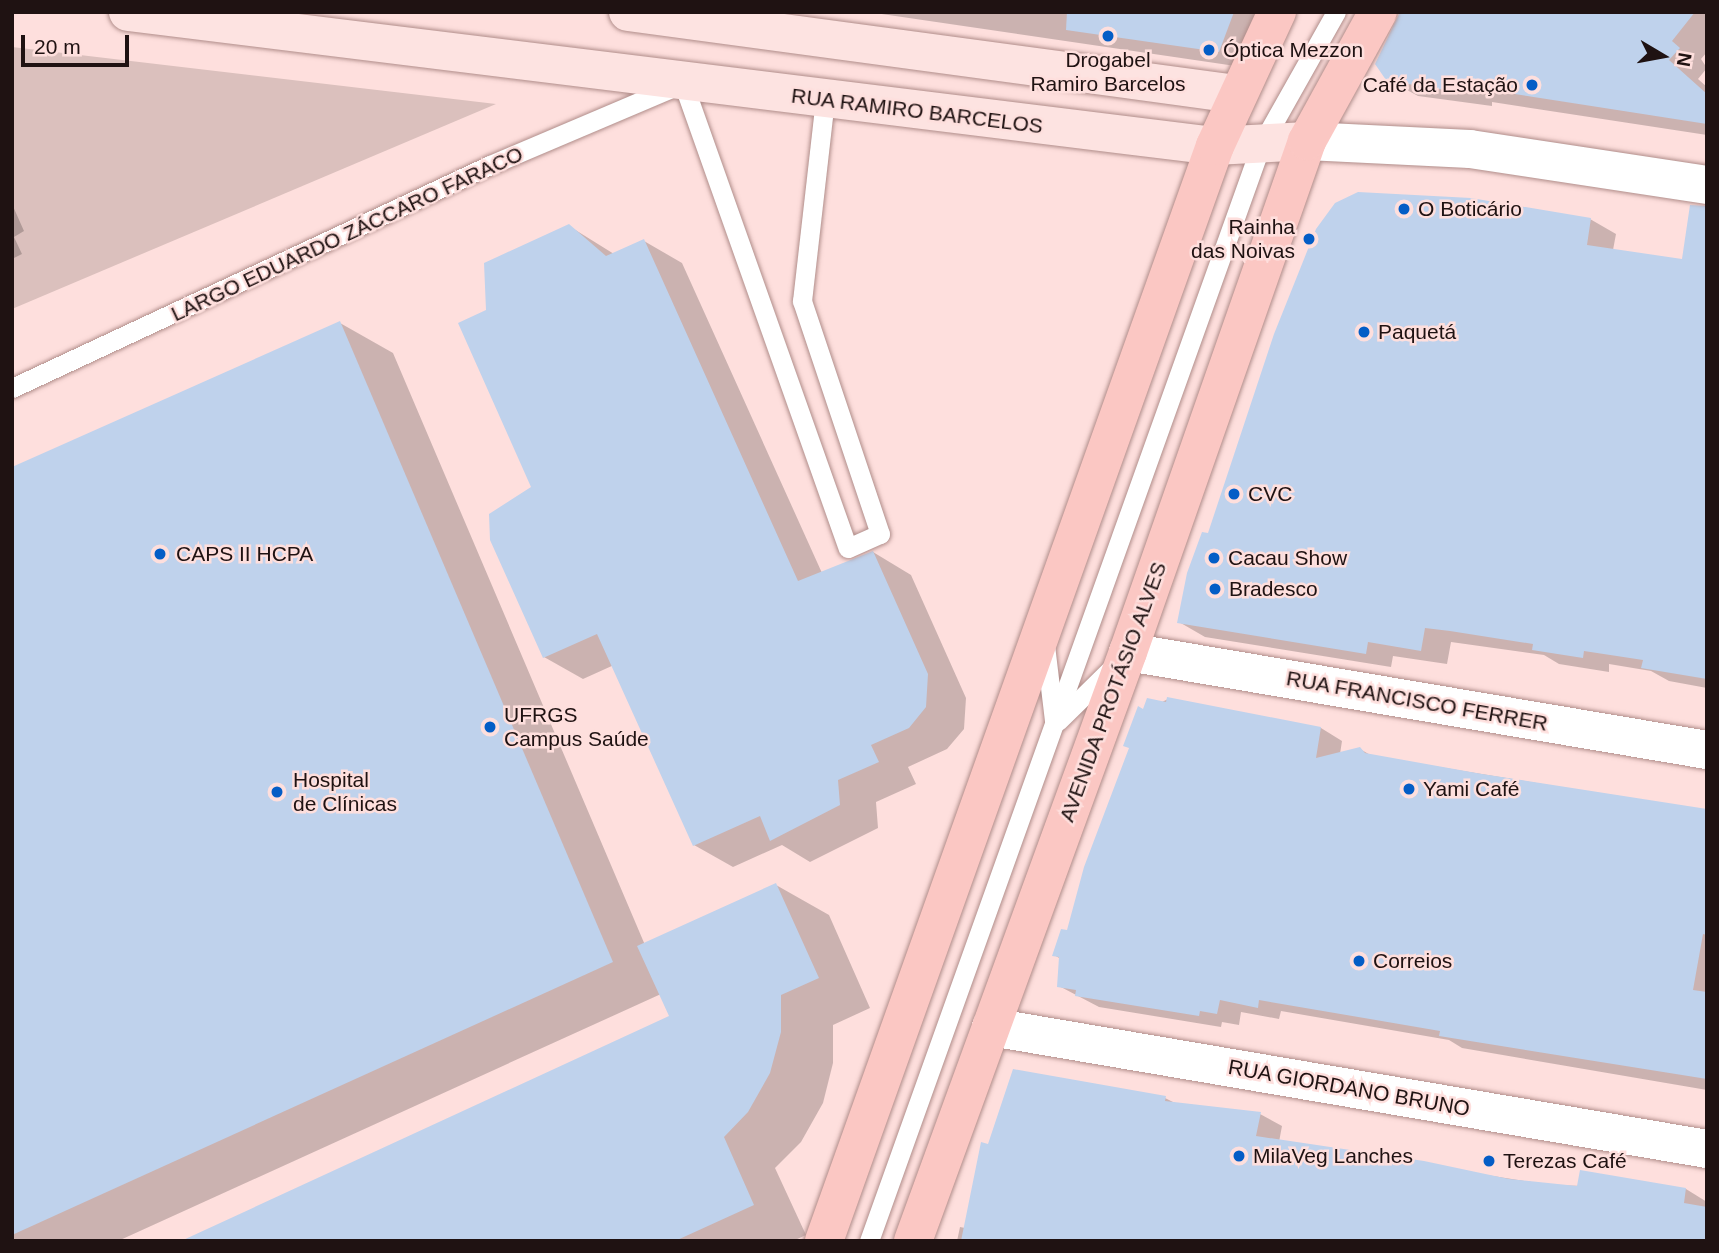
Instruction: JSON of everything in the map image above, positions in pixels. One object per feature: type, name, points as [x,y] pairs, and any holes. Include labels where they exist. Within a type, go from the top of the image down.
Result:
[{"type":"main road","name":"RUA RAMIRO BARCELOS","points":[[128,12],[683,83],[1215,146],[1307,141]]},
{"type":"main road","points":[[628,12],[1236,94]]},
{"type":"main road","points":[[824,1241],[1215,146],[1236,94],[1277,12]]},
{"type":"main road","name":"AVENIDA PROTÁSIO ALVES","points":[[913,1241],[1128,652],[1307,141],[1378,12]]},
{"type":"street","name":"RUA RAMIRO BARCELOS","points":[[1307,141],[1470,149],[1707,185]]},
{"type":"street","name":"RUA FRANCISCO FERRER","points":[[1128,652],[1707,750]]},
{"type":"street","name":"RUA GIORDANO BRUNO","points":[[990,1027],[1707,1149]]},
{"type":"lane","points":[[1236,94],[1296,12]]},
{"type":"lane","points":[[869,1241],[1261,145],[1336,12]]},
{"type":"lane","points":[[1307,141],[1365,12]]},
{"type":"lane","points":[[683,83],[848,548],[880,534],[802,301],[825,100]]},
{"type":"lane","name":"LARGO EDUARDO ZÁCCARO FARACO","points":[[12,388],[490,165],[683,83]]},
{"type":"lane","points":[[1043,629],[1055,724]]},
{"type":"lane","points":[[1055,724],[1128,652]]},
{"type":"shaded area","points":[[12,47],[496,104],[12,309]]},
{"type":"building","points":[[1067,12],[1234,12],[1219,52],[1066,30]]},
{"type":"building","points":[[1400,12],[1695,12],[1672,41],[1680,48],[1669,60],[1707,94],[1707,124],[1463,86],[1462,90],[1436,89],[1386,80],[1375,64]]},
{"type":"building","points":[[1358,192],[1471,198],[1591,218],[1587,245],[1682,259],[1690,205],[1707,206],[1707,679],[1641,668],[1643,660],[1584,651],[1583,658],[1532,650],[1533,644],[1425,628],[1421,651],[1368,642],[1366,654],[1177,623],[1187,573],[1202,532],[1208,533],[1274,334],[1316,229],[1335,203]]},
{"type":"building","points":[[569,224],[606,256],[644,239],[798,581],[873,551],[928,674],[926,707],[909,728],[871,745],[879,762],[838,780],[840,805],[770,841],[760,816],[693,846],[597,634],[543,658],[490,540],[489,514],[531,487],[458,323],[486,310],[484,263]]},
{"type":"building","name":"Hospital de Clínicas","points":[[340,321],[613,962],[12,1235],[12,467]]},
{"type":"building","points":[[1167,697],[1321,727],[1316,758],[1360,747],[1365,753],[1482,774],[1707,809],[1707,935],[1703,934],[1693,990],[1707,992],[1707,1079],[1439,1036],[1440,1031],[1259,1000],[1258,1008],[1220,1000],[1217,1014],[1200,1011],[1199,1016],[1075,996],[1076,990],[1057,987],[1059,957],[1052,956],[1061,929],[1067,930],[1084,867],[1129,748],[1123,746],[1138,706],[1143,709],[1147,698],[1166,702]]},
{"type":"building","points":[[776,883],[819,978],[781,995],[781,1032],[770,1073],[748,1112],[724,1137],[754,1205],[675,1241],[181,1241],[669,1016],[637,946]]},
{"type":"building","points":[[1013,1069],[1166,1096],[1165,1101],[1261,1112],[1256,1136],[1424,1161],[1509,1179],[1577,1186],[1580,1170],[1686,1188],[1684,1203],[1707,1207],[1707,1241],[961,1241],[981,1142],[988,1144]]},
{"type":"place","name":"Drogabel Ramiro Barcelos","points":[[1108,36]]},
{"type":"place","name":"Óptica Mezzon","points":[[1209,50]]},
{"type":"place","name":"Café da Estação","points":[[1532,85]]},
{"type":"place","name":"O Boticário","points":[[1404,209]]},
{"type":"place","name":"Rainha das Noivas","points":[[1309,239]]},
{"type":"place","name":"Paquetá","points":[[1364,332]]},
{"type":"place","name":"CVC","points":[[1234,494]]},
{"type":"place","name":"CAPS II HCPA","points":[[160,554]]},
{"type":"place","name":"Cacau Show","points":[[1214,558]]},
{"type":"place","name":"Bradesco","points":[[1215,589]]},
{"type":"place","name":"UFRGS Campus Saúde","points":[[490,727]]},
{"type":"place","name":"Yami Café","points":[[1409,789]]},
{"type":"place","name":"Hospital de Clínicas","points":[[277,792]]},
{"type":"place","name":"Correios","points":[[1359,961]]},
{"type":"place","name":"MilaVeg Lanches","points":[[1239,1156]]},
{"type":"place","name":"Terezas Café","points":[[1489,1161]]}]
